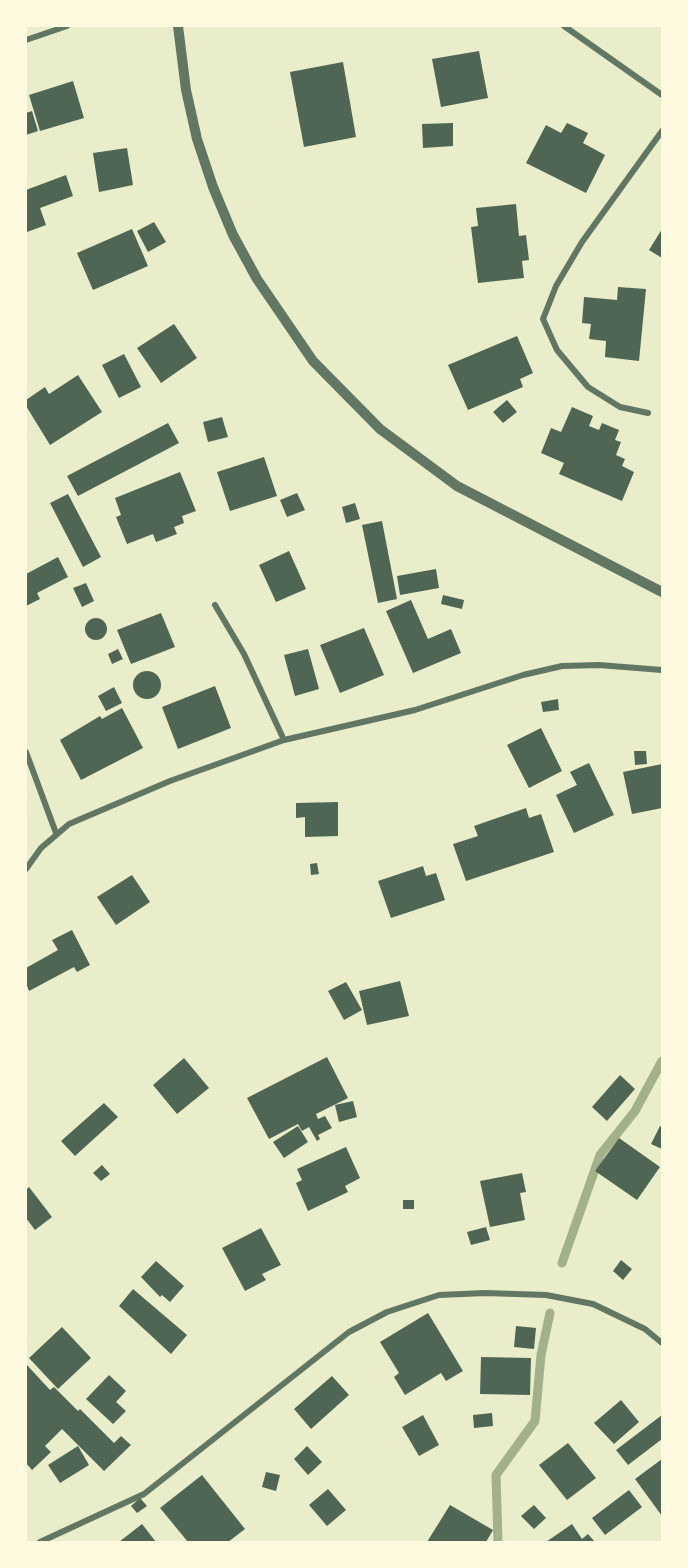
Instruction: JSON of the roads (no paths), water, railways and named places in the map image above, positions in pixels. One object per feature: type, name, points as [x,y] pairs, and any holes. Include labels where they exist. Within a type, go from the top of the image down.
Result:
[{"type":"street","points":[[26,40],[67,26]]},
{"type":"street","points":[[178,26],[186,90],[197,139],[213,188],[233,235],[257,279],[313,361],[380,429],[457,486],[663,592]]},
{"type":"street","points":[[564,26],[663,95]]},
{"type":"street","points":[[648,413],[620,407],[588,387],[557,350],[543,319],[555,285],[582,242],[663,131]]},
{"type":"street","points":[[215,606],[244,654],[284,740]]},
{"type":"street","points":[[26,869],[41,848],[56,833],[97,811],[170,781],[284,740],[415,710],[523,675],[562,666],[600,665],[663,670]]},
{"type":"street","points":[[26,753],[56,833]]},
{"type":"street","points":[[40,1542],[144,1494],[349,1332],[387,1312],[439,1295],[485,1293],[546,1295],[593,1304],[645,1329],[663,1343]]},
{"type":"waterway","points":[[562,1263],[600,1155],[635,1111],[662,1061]]},
{"type":"waterway","points":[[498,1542],[496,1475],[535,1421],[541,1355],[550,1313]]}]
